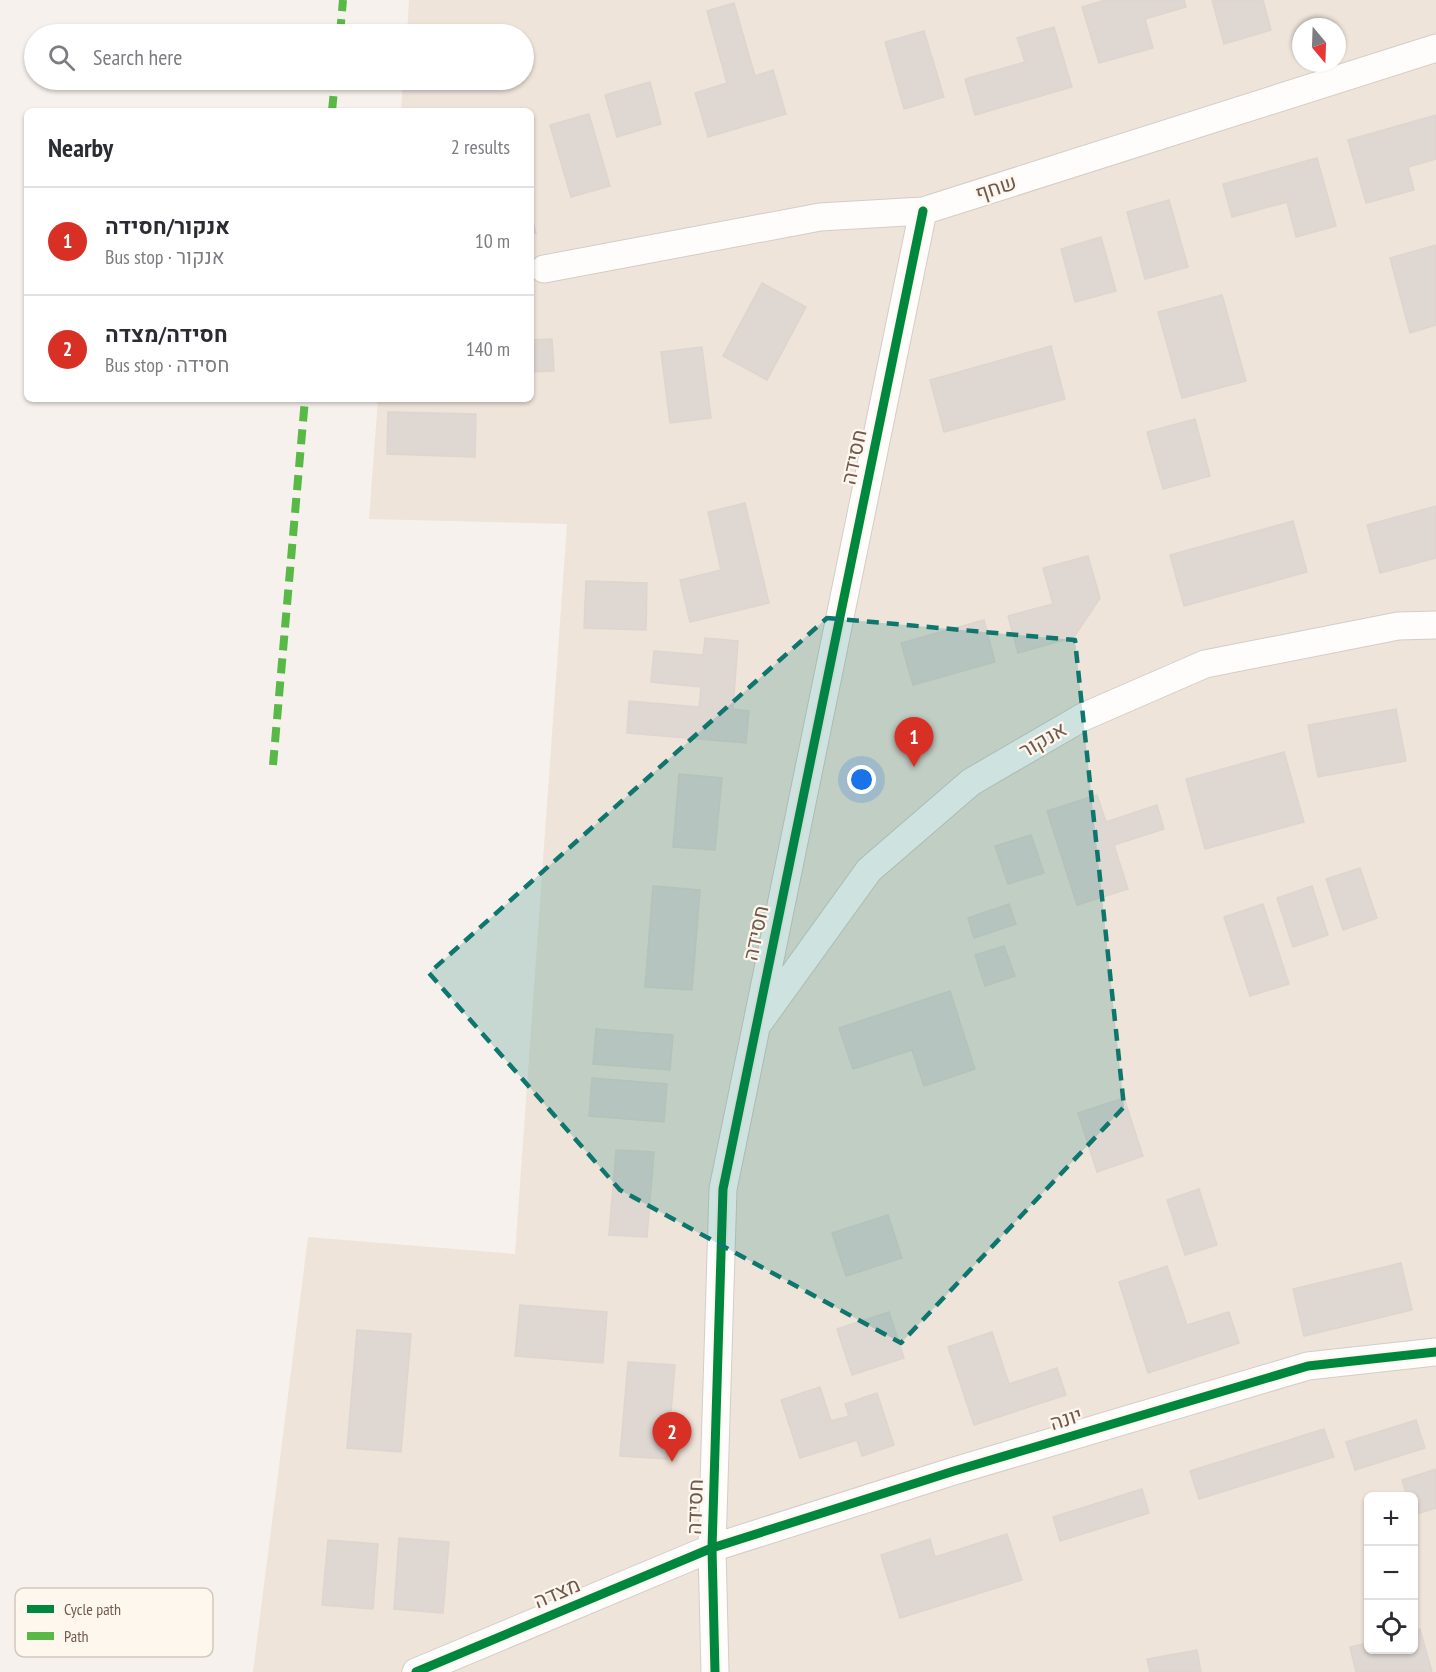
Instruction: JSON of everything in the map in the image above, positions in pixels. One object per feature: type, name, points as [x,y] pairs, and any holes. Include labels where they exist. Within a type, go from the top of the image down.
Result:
[{"type":"street","name":"שחף","points":[[544,269],[820,217],[923,211],[1436,48]]},
{"type":"street","name":"חסידה","points":[[714,1672],[712,1548],[723,1189],[923,211]]},
{"type":"street","name":"אנקור","points":[[754,1029],[869,870],[971,782],[1083,717],[1205,664],[1398,626],[1436,626]]},
{"type":"street","name":"יונה","points":[[712,1548],[954,1471],[1308,1366],[1436,1352]]},
{"type":"street","name":"מצדה","points":[[416,1672],[712,1548]]},
{"type":"highlighted area","points":[[827,618],[1075,640],[1124,1107],[901,1343],[620,1190],[429,973]]},
{"type":"shaded area","points":[[409,0],[1436,0],[1436,1672],[253,1672],[308,1237],[515,1254],[567,524],[369,519],[378,402],[534,402],[534,108],[401,108],[402,90],[534,90],[534,24],[408,24]]},
{"type":"building","points":[[1105,0],[1184,0],[1186,7],[1145,19],[1153,48],[1099,63],[1082,7]]},
{"type":"building","points":[[1212,0],[1263,0],[1271,30],[1224,44]]},
{"type":"building","points":[[734,3],[755,76],[773,70],[786,114],[708,137],[695,93],[727,83],[707,11]]},
{"type":"building","points":[[1054,27],[1072,87],[975,115],[965,79],[1025,62],[1017,38]]},
{"type":"building","points":[[924,31],[944,97],[904,109],[885,42]]},
{"type":"building","points":[[650,82],[661,124],[617,137],[605,95]]},
{"type":"building","points":[[589,114],[610,186],[571,197],[550,125]]},
{"type":"building","points":[[1436,115],[1436,159],[1408,167],[1414,190],[1366,203],[1348,140]]},
{"type":"building","points":[[1317,158],[1336,226],[1296,237],[1287,202],[1232,217],[1223,184]]},
{"type":"building","points":[[1169,200],[1188,267],[1145,279],[1127,212]]},
{"type":"building","points":[[1101,237],[1116,291],[1075,302],[1061,249]]},
{"type":"building","points":[[1436,245],[1436,325],[1410,333],[1390,258]]},
{"type":"building","points":[[762,283],[806,307],[767,380],[723,356]]},
{"type":"building","points":[[1222,295],[1246,381],[1182,398],[1158,312]]},
{"type":"building","points":[[552,339],[554,371],[534,372],[534,340]]},
{"type":"building","points":[[1051,346],[1065,399],[944,432],[930,380]]},
{"type":"building","points":[[702,347],[711,418],[670,423],[661,352]]},
{"type":"building","points":[[388,412],[476,414],[475,457],[387,454]]},
{"type":"building","points":[[1195,419],[1210,476],[1163,489],[1147,432]]},
{"type":"building","points":[[745,503],[769,603],[690,622],[680,580],[721,570],[708,512]]},
{"type":"building","points":[[1436,506],[1436,558],[1380,573],[1367,525]]},
{"type":"building","points":[[1293,521],[1307,572],[1184,606],[1170,555]]},
{"type":"building","points":[[1088,556],[1100,598],[1074,637],[1018,653],[1008,616],[1053,604],[1043,568]]},
{"type":"building","points":[[586,581],[647,583],[646,630],[584,628]]},
{"type":"building","points":[[984,620],[995,662],[913,685],[901,643]]},
{"type":"building","points":[[705,638],[738,641],[733,709],[749,711],[746,743],[627,733],[629,701],[699,707],[701,687],[651,682],[654,651],[703,655]]},
{"type":"building","points":[[1396,709],[1406,761],[1318,777],[1308,725]]},
{"type":"building","points":[[1284,752],[1304,822],[1205,849],[1186,779]]},
{"type":"building","points":[[679,774],[722,778],[715,850],[673,847]]},
{"type":"building","points":[[1097,795],[1106,822],[1157,805],[1164,829],[1114,845],[1128,889],[1077,905],[1047,811]]},
{"type":"building","points":[[1031,835],[1044,873],[1008,884],[995,846]]},
{"type":"building","points":[[1360,868],[1377,918],[1343,930],[1326,879]]},
{"type":"building","points":[[653,886],[700,890],[692,990],[645,987]]},
{"type":"building","points":[[1312,886],[1328,935],[1293,947],[1277,898]]},
{"type":"building","points":[[1009,904],[1016,924],[974,938],[968,918]]},
{"type":"building","points":[[1263,904],[1289,984],[1250,996],[1224,917]]},
{"type":"building","points":[[1004,946],[1015,976],[985,986],[975,955]]},
{"type":"building","points":[[950,991],[975,1069],[924,1086],[912,1050],[853,1069],[839,1028]]},
{"type":"building","points":[[596,1029],[673,1035],[670,1070],[593,1064]]},
{"type":"building","points":[[592,1078],[667,1084],[664,1122],[589,1116]]},
{"type":"building","points":[[1124,1098],[1143,1156],[1097,1172],[1078,1113]]},
{"type":"building","points":[[616,1150],[654,1152],[647,1237],[609,1235]]},
{"type":"building","points":[[1199,1189],[1217,1245],[1185,1255],[1167,1200]]},
{"type":"building","points":[[888,1215],[902,1258],[846,1276],[832,1233]]},
{"type":"building","points":[[1401,1263],[1412,1310],[1304,1336],[1293,1289]]},
{"type":"building","points":[[1167,1266],[1187,1325],[1229,1312],[1239,1343],[1148,1373],[1119,1282]]},
{"type":"building","points":[[520,1305],[607,1312],[603,1363],[515,1356]]},
{"type":"building","points":[[889,1312],[904,1358],[852,1375],[837,1329]]},
{"type":"building","points":[[357,1330],[411,1334],[401,1452],[347,1448]]},
{"type":"building","points":[[992,1332],[1009,1384],[1057,1368],[1066,1395],[974,1425],[948,1347]]},
{"type":"building","points":[[628,1362],[675,1365],[667,1459],[620,1456]]},
{"type":"building","points":[[820,1387],[831,1421],[849,1416],[845,1404],[877,1393],[894,1445],[862,1456],[857,1440],[800,1458],[781,1400]]},
{"type":"building","points":[[1416,1420],[1425,1448],[1355,1470],[1346,1442]]},
{"type":"building","points":[[1324,1429],[1334,1457],[1199,1499],[1190,1471]]},
{"type":"building","points":[[1436,1469],[1436,1508],[1418,1514],[1418,1492],[1406,1492],[1402,1480]]},
{"type":"building","points":[[1142,1489],[1149,1513],[1060,1541],[1053,1517]]},
{"type":"building","points":[[1007,1534],[1022,1580],[900,1618],[881,1555],[930,1539],[935,1557]]},
{"type":"building","points":[[399,1538],[449,1542],[443,1613],[394,1609]]},
{"type":"building","points":[[328,1540],[378,1544],[373,1609],[322,1605]]},
{"type":"building","points":[[1420,1629],[1432,1672],[1356,1672],[1350,1647],[1364,1644],[1364,1654],[1418,1654],[1418,1630]]},
{"type":"building","points":[[1197,1650],[1201,1672],[1150,1672],[1147,1659]]},
{"type":"marked path","points":[[341,24],[343,0]]},
{"type":"marked path","points":[[332,108],[334,90]]},
{"type":"marked path","points":[[273,765],[305,402]]},
{"type":"cycle path","points":[[715,1672],[712,1548],[723,1189],[923,211]]},
{"type":"cycle path","points":[[416,1672],[712,1548],[954,1471],[1308,1366],[1436,1352]]},
{"type":"place","name":"אנקור/חסידה","points":[[914,767]]},
{"type":"place","name":"חסידה/מצדה","points":[[672,1462]]}]
